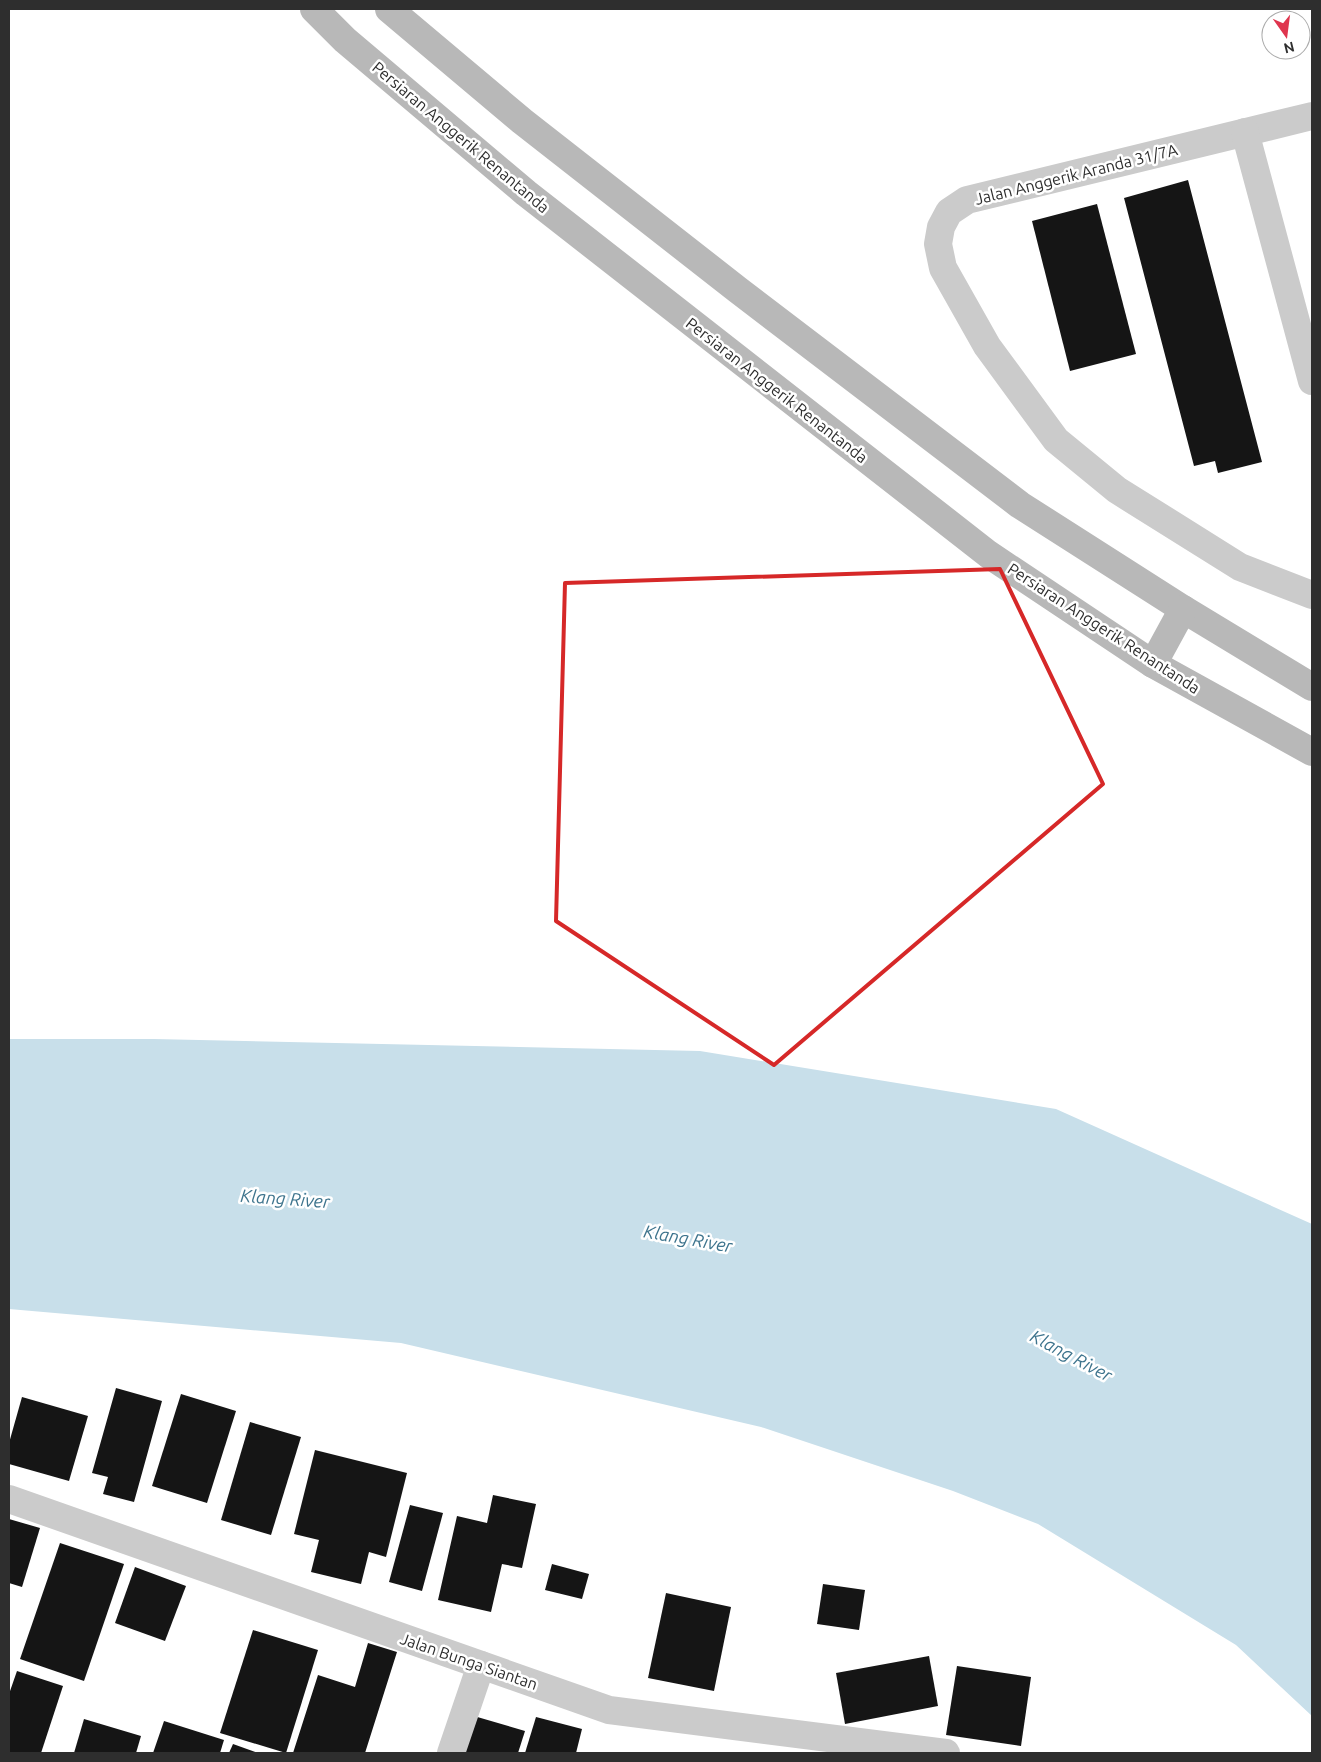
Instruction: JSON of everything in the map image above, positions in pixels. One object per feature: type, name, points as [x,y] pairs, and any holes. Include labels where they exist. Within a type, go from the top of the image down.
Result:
[{"type":"main road","name":"Persiaran Anggerik Renantanda","points":[[314,9],[345,40],[526,193],[988,554],[1153,664],[1312,752]]},
{"type":"main road","points":[[389,9],[530,127],[738,290],[1012,499],[1183,609],[1312,687]]},
{"type":"main road","points":[[1153,664],[1183,609]]},
{"type":"street","name":"Jalan Anggerik Aranda 31/7A","points":[[1310,589],[1232,562],[1116,490],[1056,440],[987,346],[943,268],[938,244],[941,226],[949,212],[967,200],[1312,116]]},
{"type":"street","points":[[1245,132],[1312,381]]},
{"type":"street","name":"Jalan Bunga Siantan","points":[[9,1499],[609,1710],[946,1753]]},
{"type":"street","points":[[451,1753],[481,1665]]},
{"type":"highlighted area","points":[[1000,569],[1103,784],[774,1065],[556,921],[565,583]]},
{"type":"water","name":"Klang River","points":[[9,1039],[154,1039],[700,1051],[1056,1109],[1312,1224],[1312,1716],[1236,1645],[1038,1524],[953,1491],[761,1427],[401,1343],[9,1309]]},
{"type":"building","points":[[1188,180],[1262,462],[1218,473],[1215,461],[1194,466],[1124,198]]},
{"type":"building","points":[[1097,204],[1136,354],[1070,371],[1032,221]]},
{"type":"building","points":[[116,1388],[162,1401],[134,1502],[103,1494],[108,1477],[92,1473]]},
{"type":"building","points":[[181,1394],[236,1411],[207,1503],[152,1486]]},
{"type":"building","points":[[22,1397],[88,1416],[69,1481],[9,1464],[9,1443]]},
{"type":"building","points":[[250,1422],[301,1437],[271,1535],[221,1520]]},
{"type":"building","points":[[315,1450],[407,1473],[386,1557],[369,1552],[361,1584],[311,1572],[319,1540],[294,1534]]},
{"type":"building","points":[[493,1495],[536,1504],[522,1568],[502,1564],[491,1612],[438,1600],[457,1516],[487,1523]]},
{"type":"building","points":[[410,1505],[443,1513],[422,1591],[389,1582]]},
{"type":"building","points":[[9,1519],[40,1528],[22,1587],[9,1583]]},
{"type":"building","points":[[60,1543],[124,1564],[84,1681],[20,1659]]},
{"type":"building","points":[[552,1564],[589,1574],[582,1599],[545,1590]]},
{"type":"building","points":[[135,1567],[186,1586],[165,1641],[115,1623]]},
{"type":"building","points":[[823,1584],[865,1590],[859,1630],[817,1624]]},
{"type":"building","points":[[666,1593],[731,1607],[714,1691],[648,1678]]},
{"type":"building","points":[[253,1630],[318,1650],[286,1753],[220,1733]]},
{"type":"building","points":[[368,1643],[397,1652],[365,1753],[293,1753],[318,1675],[355,1687]]},
{"type":"building","points":[[929,1656],[938,1706],[845,1724],[836,1673]]},
{"type":"building","points":[[957,1666],[1031,1677],[1021,1746],[946,1735]]},
{"type":"building","points":[[17,1671],[63,1686],[41,1753],[9,1753],[9,1694]]},
{"type":"building","points":[[467,1714],[525,1731],[518,1753],[455,1753]]},
{"type":"building","points":[[536,1717],[582,1729],[576,1753],[525,1753]]},
{"type":"building","points":[[84,1719],[141,1736],[136,1753],[74,1753]]},
{"type":"building","points":[[164,1721],[224,1740],[220,1753],[153,1753]]},
{"type":"building","points":[[233,1744],[258,1753],[229,1753]]}]
